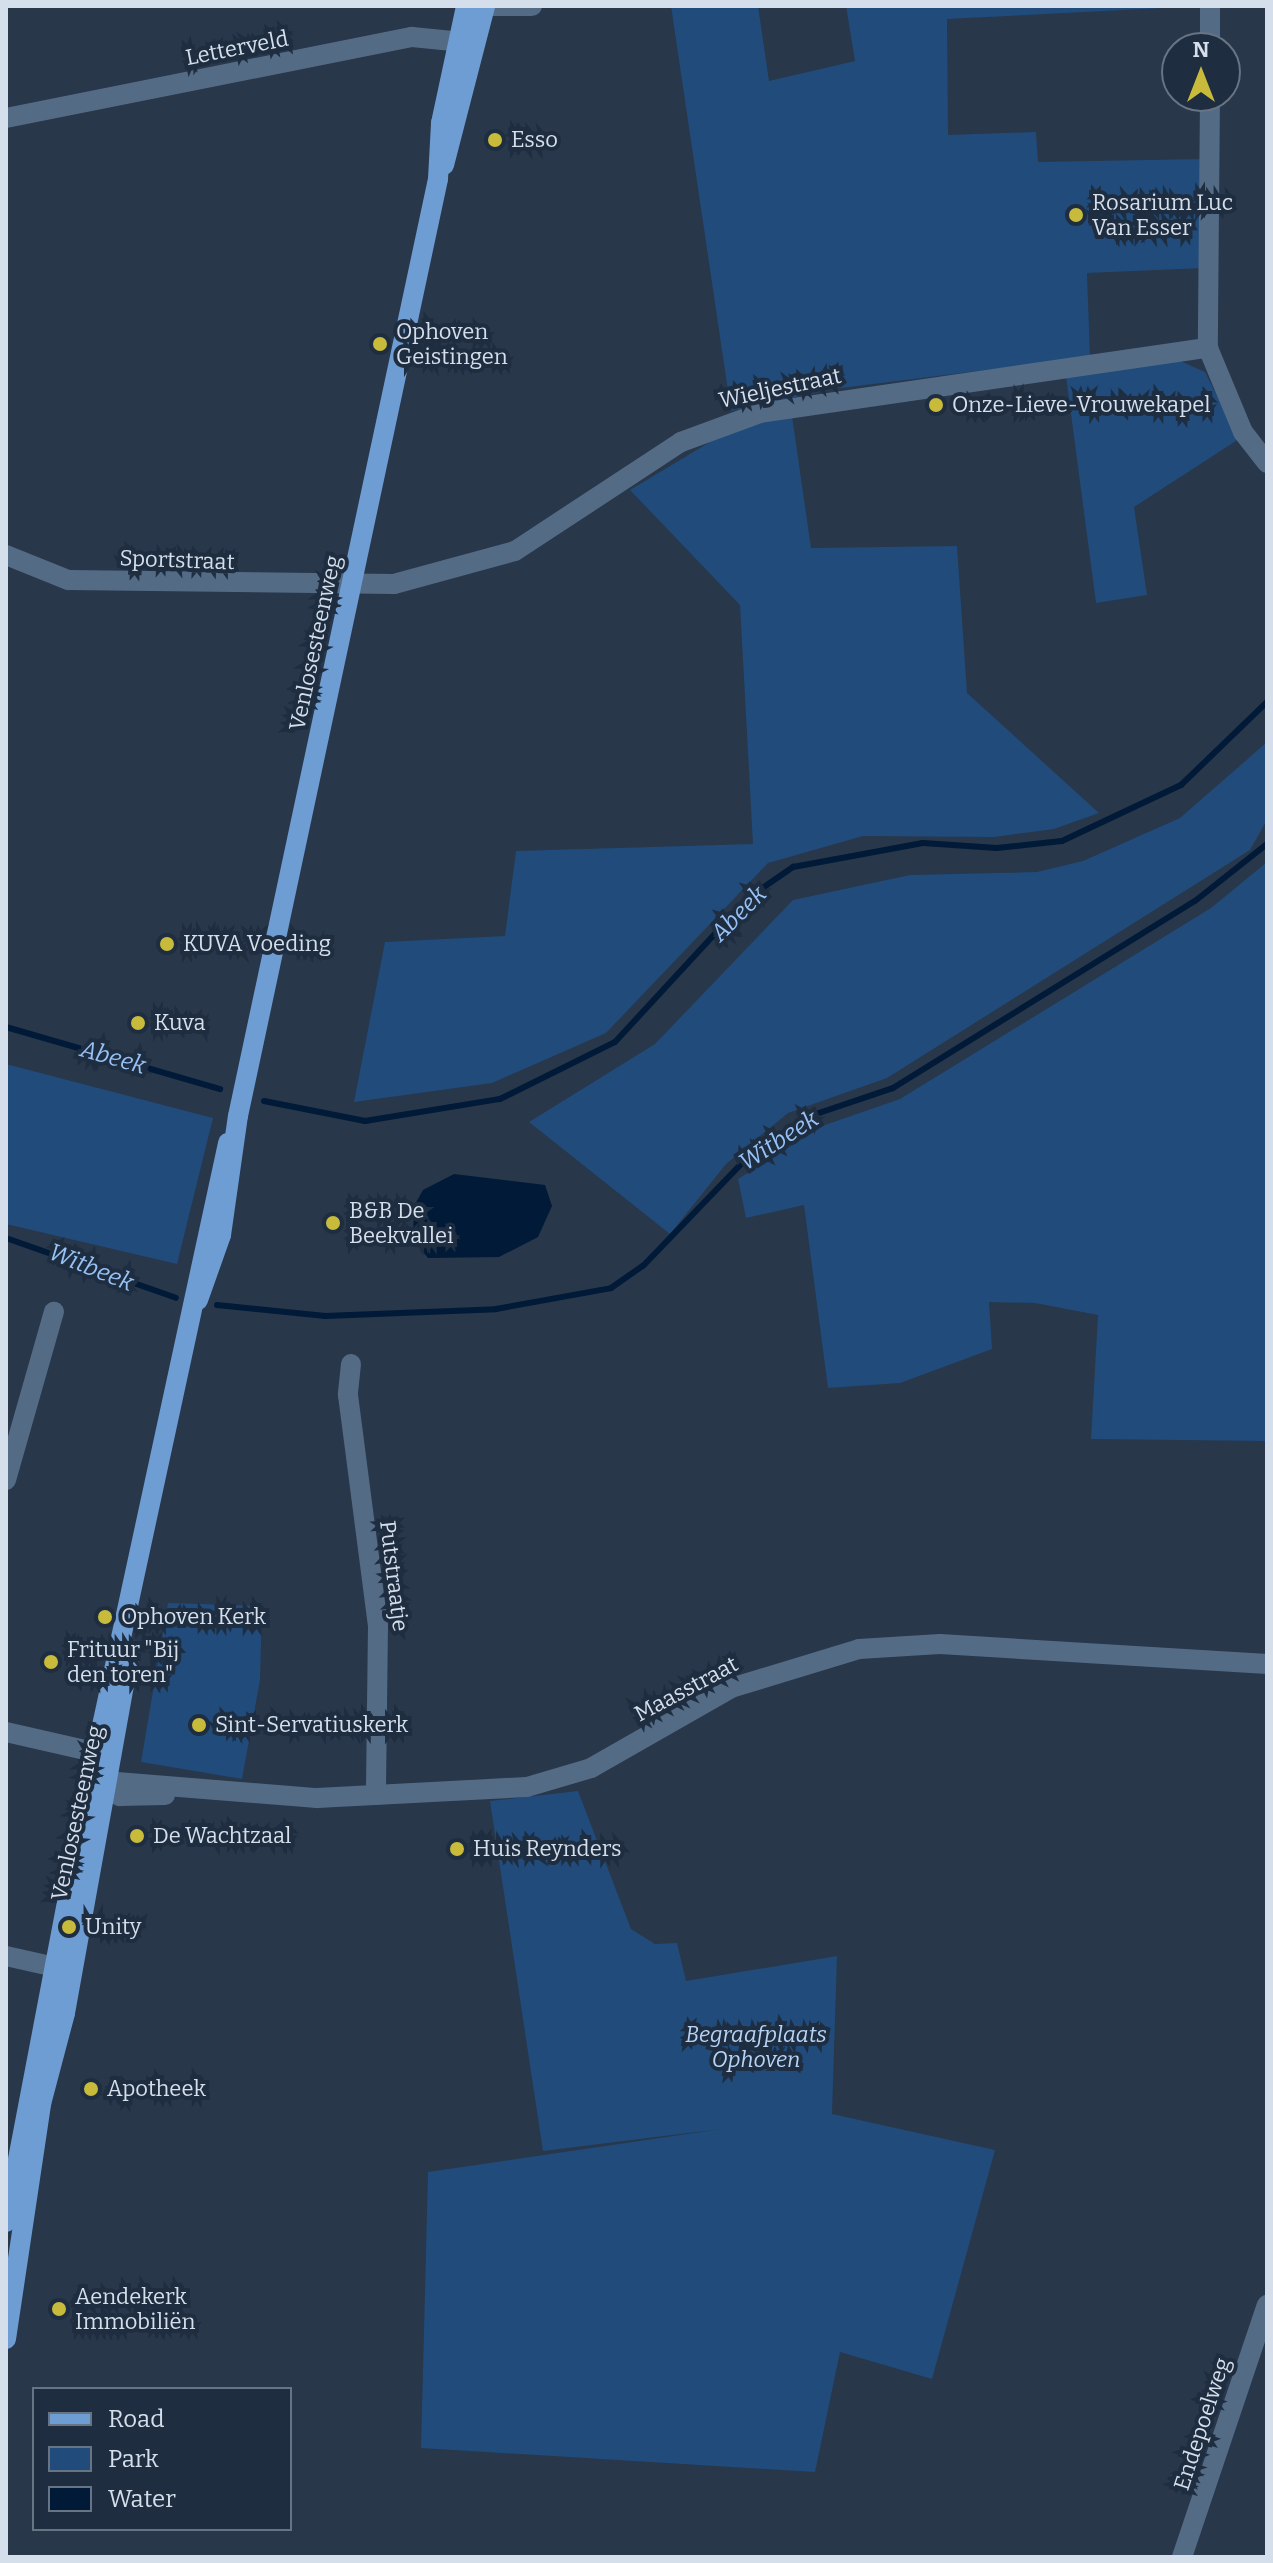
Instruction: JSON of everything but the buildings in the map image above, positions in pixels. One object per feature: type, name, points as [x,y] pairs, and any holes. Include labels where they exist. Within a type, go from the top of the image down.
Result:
[{"type":"main road","name":"Venlosesteenweg","points":[[466,6],[468,42]]},
{"type":"main road","name":"Venlosesteenweg","points":[[6,2339],[41,2104],[73,1971],[129,1626],[198,1300],[221,1235],[238,1116],[468,42],[485,6]]},
{"type":"main road","name":"Venlosesteenweg","points":[[6,2222],[52,1967],[103,1772]]},
{"type":"street","points":[[493,6],[532,6]]},
{"type":"street","points":[[1210,6],[1210,32]]},
{"type":"street","name":"Letterveld","points":[[6,118],[412,37],[468,42]]},
{"type":"street","points":[[1210,112],[1208,348],[1243,432],[1267,463]]},
{"type":"street","name":"Wieljestraat","points":[[351,587],[463,570],[515,551],[681,442],[760,413],[1208,348]]},
{"type":"street","name":"Sportstraat","points":[[6,555],[68,580],[351,587]]},
{"type":"street","points":[[6,1480],[54,1312]]},
{"type":"street","name":"Putstraatje","points":[[351,1364],[348,1395],[378,1625],[376,1795]]},
{"type":"street","name":"Maasstraat","points":[[6,1732],[103,1772],[181,1791],[376,1795],[527,1787],[591,1768],[731,1688],[859,1649],[940,1644],[1267,1664]]},
{"type":"street","points":[[6,1956],[73,1971]]},
{"type":"street","name":"Endepoelweg","points":[[1182,2557],[1267,2305]]},
{"type":"green space","points":[[671,6],[758,6],[769,81],[855,61],[846,6],[1202,6],[947,19],[948,135],[1036,132],[1038,162],[1202,159],[1203,268],[1087,273],[1090,357],[833,389],[731,411]]},
{"type":"green space","points":[[1178,360],[1205,372],[1239,439],[1134,507],[1147,595],[1096,603],[1066,376]]},
{"type":"green space","points":[[792,416],[811,548],[957,546],[967,693],[1099,813],[1054,829],[994,837],[863,836],[768,863],[606,1033],[492,1083],[354,1102],[385,942],[505,936],[516,851],[753,844],[740,605],[630,490],[730,430]]},
{"type":"green space","points":[[1267,742],[1267,820],[1250,850],[887,1078],[788,1113],[726,1164],[670,1234],[529,1122],[655,1044],[793,900],[910,875],[1037,872],[1083,861],[1180,818]]},
{"type":"green space","points":[[1267,862],[1267,1441],[1091,1439],[1098,1315],[1035,1303],[989,1302],[992,1349],[900,1383],[828,1388],[804,1205],[746,1218],[738,1179],[825,1125],[900,1099],[1211,908]]},
{"type":"green space","points":[[6,1064],[213,1118],[177,1264],[6,1224]]},
{"type":"green space","points":[[168,1603],[262,1606],[260,1680],[242,1779],[141,1762]]},
{"type":"green space","name":"Begraafplaats Ophoven","points":[[578,1791],[631,1929],[655,1944],[677,1943],[686,1981],[837,1956],[832,2114],[995,2150],[932,2379],[840,2352],[815,2472],[421,2448],[428,2172],[721,2129],[543,2151],[490,1801]]},
{"type":"water","points":[[454,1174],[545,1185],[552,1206],[538,1237],[499,1257],[428,1258],[413,1239],[414,1206],[423,1190]]},
{"type":"waterway","name":"Abeek","points":[[264,1101],[365,1121],[500,1099],[615,1042],[748,898],[793,867],[923,843],[997,848],[1062,841],[1181,785],[1267,702]]},
{"type":"waterway","name":"Witbeek","points":[[217,1305],[325,1316],[496,1309],[611,1288],[643,1266],[748,1157],[813,1115],[893,1088],[1195,901],[1267,844]]},
{"type":"waterway","name":"Abeek","points":[[6,1027],[220,1089]]},
{"type":"waterway","name":"Witbeek","points":[[6,1238],[176,1298]]},
{"type":"place","name":"Esso","points":[[495,140]]},
{"type":"place","name":"Rosarium Luc Van Esser","points":[[1076,215]]},
{"type":"place","name":"Ophoven Geistingen","points":[[380,344]]},
{"type":"place","name":"Onze-Lieve-Vrouwekapel","points":[[936,405]]},
{"type":"place","name":"KUVA Voeding","points":[[167,944]]},
{"type":"place","name":"Kuva","points":[[138,1023]]},
{"type":"place","name":"B&B De Beekvallei","points":[[333,1223]]},
{"type":"place","name":"Ophoven Kerk","points":[[105,1617]]},
{"type":"place","name":"Frituur \"Bij den toren\"","points":[[51,1662]]},
{"type":"place","name":"Sint-Servatiuskerk","points":[[199,1725]]},
{"type":"place","name":"De Wachtzaal","points":[[137,1836]]},
{"type":"place","name":"Huis Reynders","points":[[457,1849]]},
{"type":"place","name":"Unity","points":[[69,1927]]},
{"type":"place","name":"Apotheek","points":[[91,2089]]},
{"type":"place","name":"Aendekerk Immobiliën","points":[[59,2309]]}]
